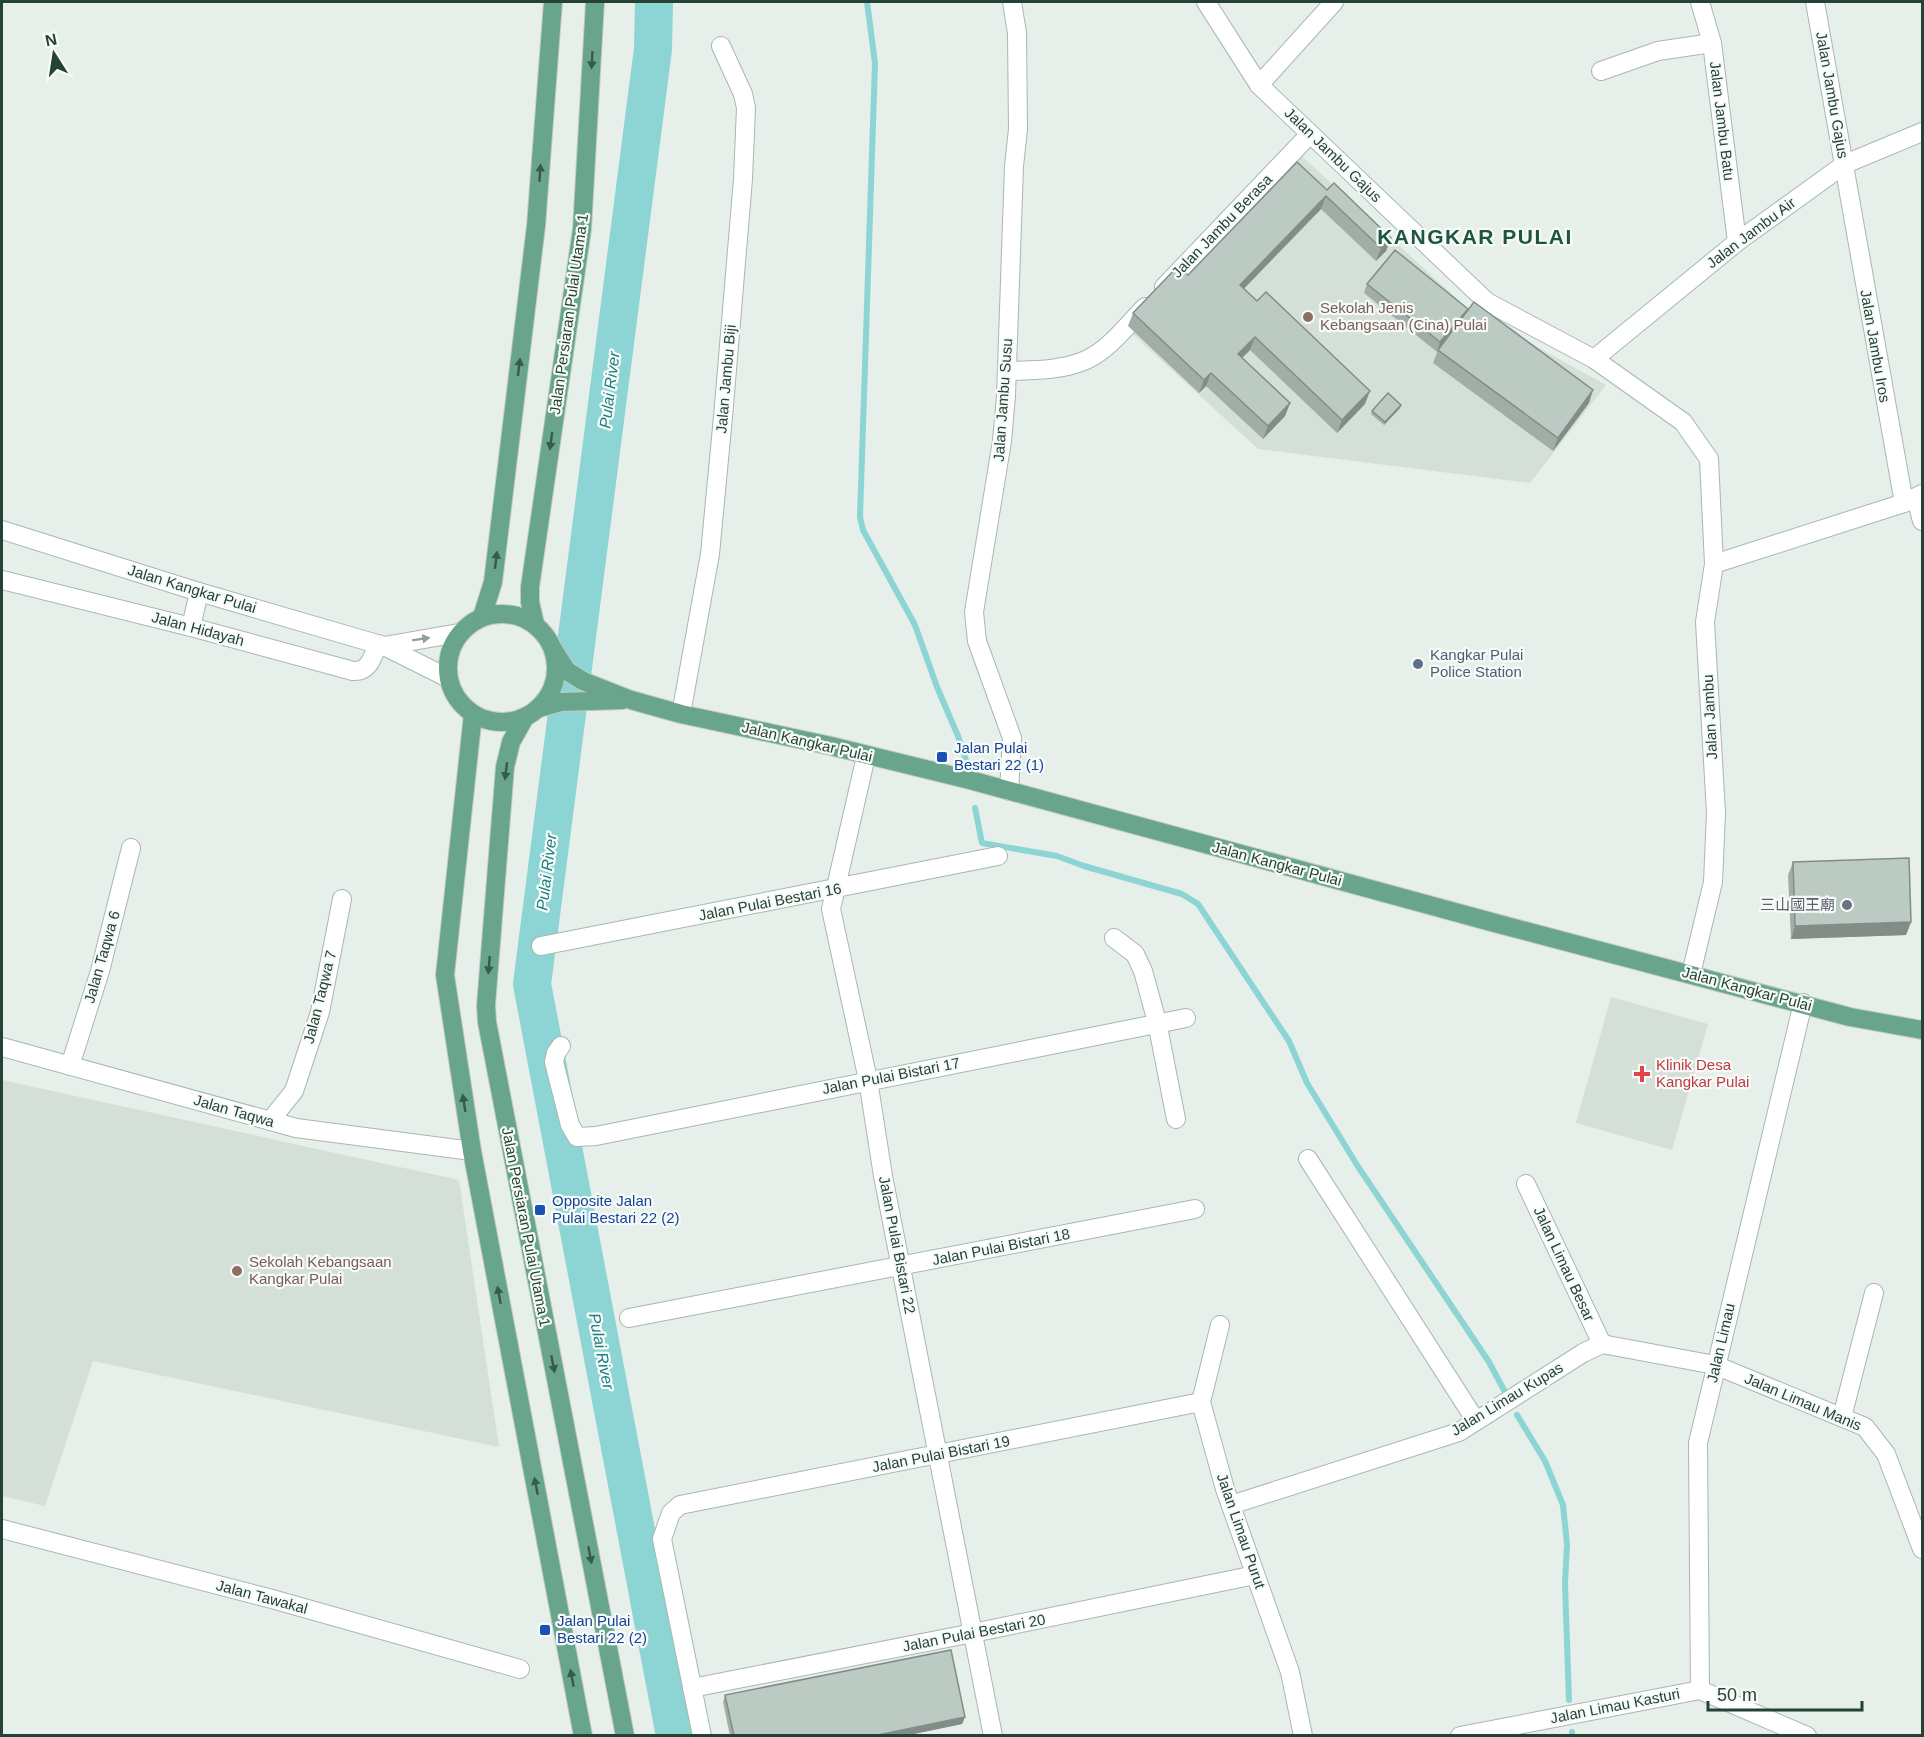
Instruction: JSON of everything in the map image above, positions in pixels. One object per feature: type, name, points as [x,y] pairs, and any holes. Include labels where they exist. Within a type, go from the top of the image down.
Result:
[{"type":"main road","points":[[482,617],[493,582],[535,237],[553,2]]},
{"type":"main road","name":"Jalan Persiaran Pulai Utama 1","points":[[535,624],[530,602],[530,586],[582,229],[596,2]]},
{"type":"main road","points":[[496,614],[523,617],[535,624],[549,640],[553,649],[556,665],[555,681],[549,695],[532,712],[508,722],[490,721],[473,714],[461,704],[448,678],[448,657],[459,633],[482,617],[496,614]]},
{"type":"main road","name":"Jalan Kangkar Pulai","points":[[553,649],[567,671],[583,681],[631,700],[681,714],[831,746],[1009,791],[1850,1017],[1923,1030]]},
{"type":"main road","name":"Jalan Kangkar Pulai","points":[[532,712],[561,702],[631,700]]},
{"type":"main road","name":"Jalan Persiaran Pulai Utama 1","points":[[532,712],[511,742],[505,767],[486,1005],[487,1022],[625,1736]]},
{"type":"main road","points":[[473,714],[445,975],[472,1151],[583,1736]]},
{"type":"street","name":"Jalan Jambu Susu","points":[[1009,791],[1012,738],[977,641],[974,612],[1002,441],[1007,371],[1014,166],[1018,129],[1017,33],[1012,2]]},
{"type":"street","name":"Jalan Jambu Gajus","points":[[1206,2],[1259,85],[1487,302],[1594,358],[1683,422],[1709,459]]},
{"type":"street","points":[[1259,85],[1334,2]]},
{"type":"street","name":"Jalan Jambu Batu","points":[[1700,2],[1712,43],[1737,242]]},
{"type":"street","name":"Jalan Jambu Gajus","points":[[1815,2],[1848,188]]},
{"type":"street","points":[[1601,71],[1658,51],[1712,43]]},
{"type":"street","name":"Jalan Jambu Biji","points":[[681,714],[710,554],[743,179],[746,108],[743,94],[721,46]]},
{"type":"street","name":"Jalan Jambu Air","points":[[1594,358],[1737,242],[1845,164],[1923,132]]},
{"type":"street","name":"Jalan Jambu Berasa","points":[[1007,371],[1057,368],[1087,360],[1108,346],[1310,134]]},
{"type":"street","name":"Jalan Jambu Iros","points":[[1848,188],[1914,498],[1923,521]]},
{"type":"street","name":"Jalan Jambu","points":[[1690,974],[1713,882],[1716,813],[1705,621],[1714,564],[1709,459]]},
{"type":"street","points":[[1714,564],[1914,498]]},
{"type":"street","name":"Jalan Kangkar Pulai","points":[[2,530],[199,592],[381,645],[448,678]]},
{"type":"street","name":"Jalan Hidayah","points":[[2,580],[191,627],[353,672],[361,672],[368,667],[381,645]]},
{"type":"street","points":[[191,627],[199,592]]},
{"type":"street","name":"Jalan Kangkar Pulai","points":[[381,645],[459,633]]},
{"type":"street","name":"Jalan Pulai Bistari 22","points":[[866,756],[831,909],[867,1080],[901,1267],[993,1736]]},
{"type":"street","name":"Jalan Taqwa 6","points":[[70,1066],[100,971],[132,848]]},
{"type":"street","name":"Jalan Pulai Bestari 16","points":[[541,946],[998,856]]},
{"type":"street","name":"Jalan Taqwa 7","points":[[270,1121],[294,1091],[316,1023],[342,899]]},
{"type":"street","points":[[1114,938],[1135,954],[1143,971],[1157,1022],[1176,1119]]},
{"type":"street","name":"Jalan Limau","points":[[1700,1690],[1698,1443],[1803,1003]]},
{"type":"street","name":"Jalan Pulai Bistari 17","points":[[561,1046],[554,1062],[570,1125],[576,1137],[596,1136],[1186,1018]]},
{"type":"street","name":"Jalan Taqwa","points":[[2,1047],[296,1128],[472,1151]]},
{"type":"street","points":[[1308,1159],[1476,1420]]},
{"type":"street","name":"Jalan Limau Besar","points":[[1526,1184],[1602,1344]]},
{"type":"street","name":"Jalan Pulai Bistari 18","points":[[629,1318],[1195,1209]]},
{"type":"street","points":[[1842,1417],[1874,1293]]},
{"type":"street","points":[[1201,1402],[1220,1325]]},
{"type":"street","points":[[1602,1344],[1715,1365]]},
{"type":"street","name":"Jalan Limau Kupas","points":[[1231,1505],[1459,1432],[1583,1353],[1602,1344]]},
{"type":"street","name":"Jalan Limau Manis","points":[[1715,1365],[1865,1427],[1886,1454],[1923,1549]]},
{"type":"street","name":"Jalan Pulai Bistari 19","points":[[692,1688],[662,1539],[671,1513],[680,1504],[1201,1402]]},
{"type":"street","name":"Jalan Limau Purut","points":[[1201,1402],[1231,1505],[1290,1672],[1303,1736]]},
{"type":"street","name":"Jalan Tawakal","points":[[2,1529],[272,1599],[520,1669]]},
{"type":"street","name":"Jalan Pulai Bestari 20","points":[[692,1688],[973,1634],[1255,1575]]},
{"type":"street","points":[[692,1688],[702,1736]]},
{"type":"street","points":[[1700,1690],[1807,1736]]},
{"type":"street","name":"Jalan Limau Kasturi","points":[[1460,1736],[1700,1690]]},
{"type":"shaded area","name":"Sekolah Jenis Kebangsaan (Cina) Pulai","points":[[1293,148],[1468,309],[1606,385],[1530,483],[1258,449],[1124,326]]},
{"type":"shaded area","name":"Klinik Desa Kangkar Pulai","points":[[1611,997],[1708,1024],[1672,1150],[1576,1123]]},
{"type":"shaded area","name":"Sekolah Kebangsaan Kangkar Pulai","points":[[2,1080],[459,1180],[499,1447],[93,1361],[45,1506],[2,1496]]},
{"type":"building","points":[[1297,162],[1327,190],[1334,183],[1391,238],[1381,248],[1326,196],[1240,285],[1257,301],[1266,292],[1370,391],[1342,420],[1255,337],[1238,354],[1290,403],[1268,426],[1211,373],[1204,380],[1133,313],[1178,266],[1188,275]]},
{"type":"building","points":[[1395,250],[1468,309],[1440,342],[1367,284]]},
{"type":"building","points":[[1474,302],[1593,390],[1558,438],[1438,350]]},
{"type":"building","points":[[1388,393],[1401,405],[1385,422],[1372,411]]},
{"type":"building","name":"三山國王廟","points":[[1909,858],[1911,922],[1795,926],[1793,862]]},
{"type":"building","points":[[951,1650],[965,1717],[873,1736],[734,1736],[725,1695]]},
{"type":"waterway","name":"Pulai River","points":[[654,2],[653,49],[532,984],[675,1736]]},
{"type":"waterway","points":[[867,2],[875,63],[860,517],[863,530],[915,625],[971,776]]},
{"type":"waterway","points":[[975,808],[982,843],[1057,856],[1182,894],[1198,904],[1289,1041],[1307,1083],[1357,1165],[1489,1362],[1505,1392]]},
{"type":"waterway","points":[[1517,1415],[1545,1461],[1563,1505],[1567,1544],[1565,1584],[1569,1700]]},
{"type":"place","name":"Sekolah Jenis Kebangsaan (Cina) Pulai","points":[[1308,317]]},
{"type":"place","name":"Kangkar Pulai Police Station","points":[[1418,664]]},
{"type":"place","name":"Jalan Pulai Bestari 22 (1)","points":[[942,757]]},
{"type":"place","name":"三山國王廟","points":[[1847,905]]},
{"type":"place","name":"Klinik Desa Kangkar Pulai","points":[[1642,1074]]},
{"type":"place","name":"Opposite Jalan Pulai Bestari 22 (2)","points":[[540,1210]]},
{"type":"place","name":"Sekolah Kebangsaan Kangkar Pulai","points":[[237,1271]]},
{"type":"place","name":"Jalan Pulai Bestari 22 (2)","points":[[545,1630]]},
{"type":"district","name":"KANGKAR PULAI","points":[[1475,237]]}]
